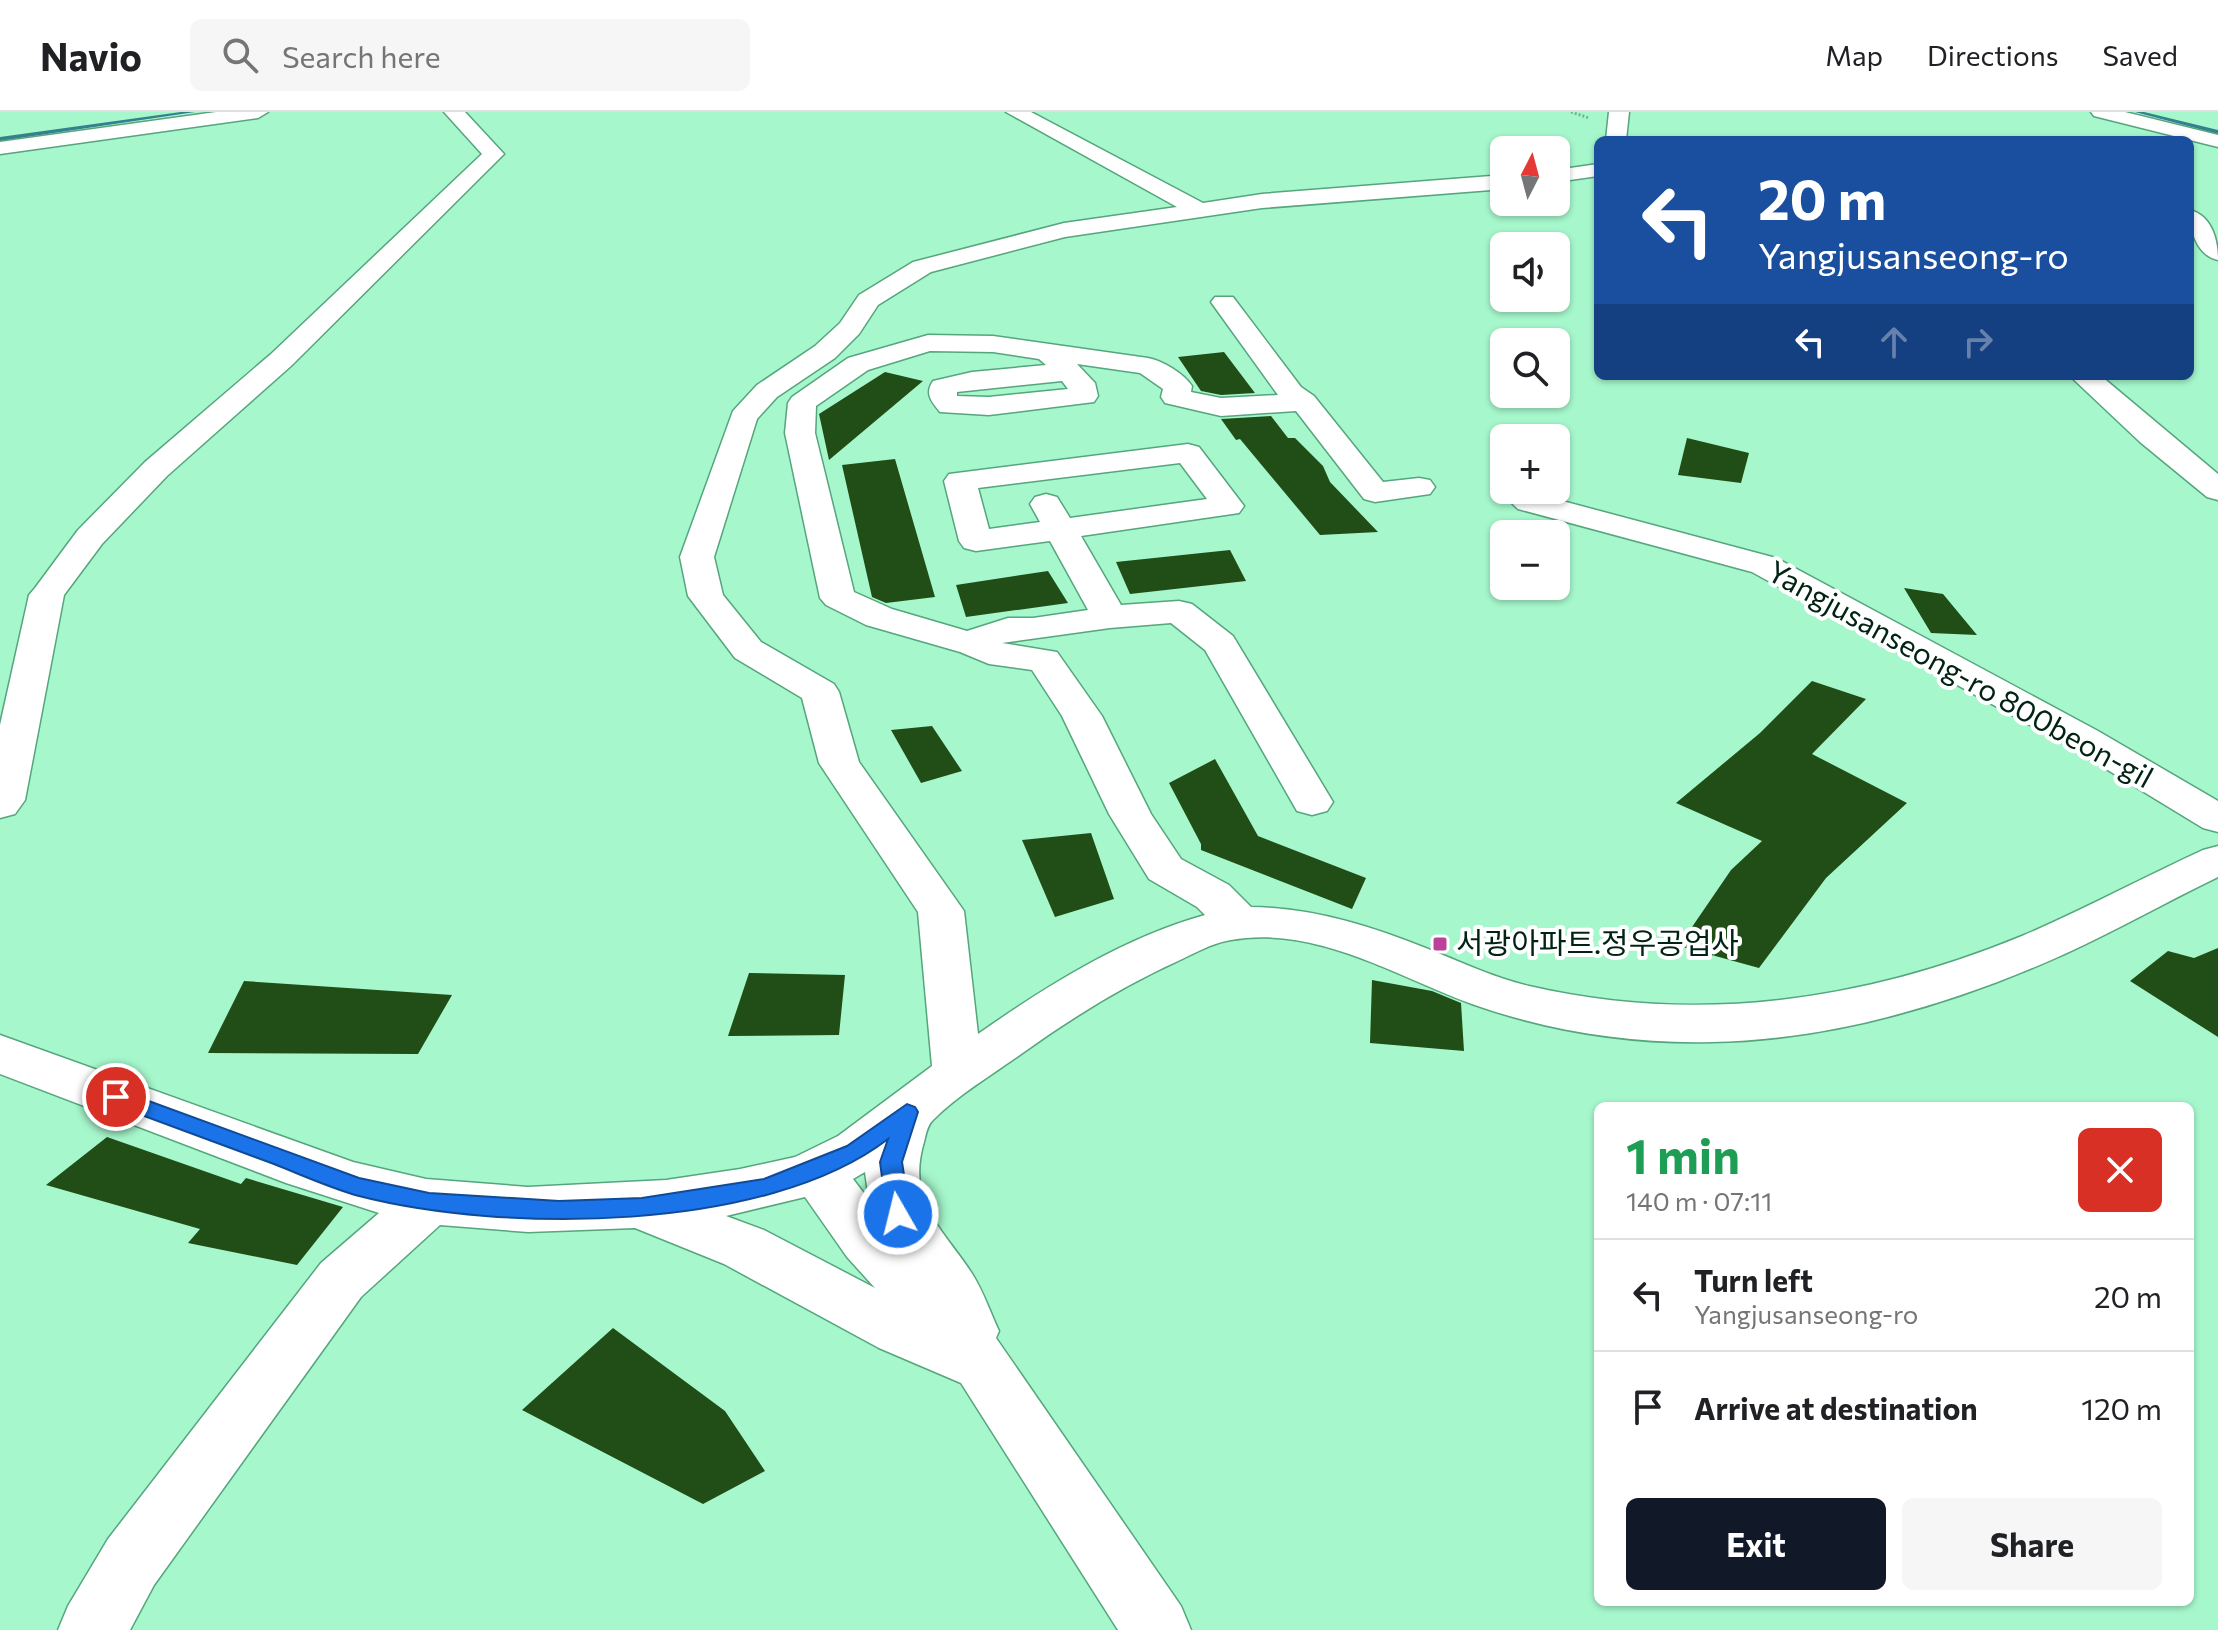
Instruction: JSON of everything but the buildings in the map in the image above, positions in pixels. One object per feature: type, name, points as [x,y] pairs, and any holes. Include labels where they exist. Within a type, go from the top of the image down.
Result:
[{"type":"street","points":[[0,129],[125,112]]},
{"type":"street","points":[[0,148],[258,112]]},
{"type":"street","points":[[0,805],[4,800],[47,595],[90,537],[156,469],[281,360],[455,188],[494,154],[454,112]]},
{"type":"street","points":[[1016,112],[1200,210]]},
{"type":"street","points":[[1616,136],[1619,112]]},
{"type":"street","points":[[2105,112],[2123,136]]},
{"type":"street","points":[[2105,112],[2218,141]]},
{"type":"street","points":[[2167,112],[2218,124]]},
{"type":"street","points":[[1570,174],[1594,171]]},
{"type":"street","points":[[958,1074],[941,911],[839,763],[820,692],[748,650],[706,596],[697,557],[743,417],[767,391],[825,352],[850,328],[868,300],[922,267],[1064,230],[1262,201],[1490,183]]},
{"type":"street","points":[[2194,222],[2218,253]]},
{"type":"street","points":[[1224,302],[1291,393],[1304,402],[1375,492],[1419,487]]},
{"type":"street","points":[[1304,402],[1221,407],[1175,397],[1178,386],[1148,366],[1057,362],[993,344],[928,343],[858,364],[802,403],[800,433],[838,598],[879,617],[968,642],[1002,656],[1047,643],[1110,617],[1179,612],[1220,644],[1312,802]]},
{"type":"street","points":[[2088,380],[2218,490]]},
{"type":"street","points":[[1188,453],[1228,506],[1058,529],[976,541],[960,481],[1188,453]]},
{"type":"street","points":[[1030,472],[1058,529],[1110,617]]},
{"type":"street","name":"Yangjusanseong-ro 800beon-gil","points":[[1536,504],[1764,565],[2084,739],[2218,819]]},
{"type":"street","points":[[1047,643],[1130,814],[1165,869],[1213,896],[1239,923]]},
{"type":"street","points":[[0,1054],[358,1186],[429,1202],[559,1210],[642,1207],[766,1188],[854,1153],[958,1074],[1055,1007],[1132,961],[1193,935],[1239,923],[1302,925],[1342,934],[1392,950],[1514,1000],[1568,1013],[1680,1026],[1746,1024],[1881,1001],[2013,958],[2218,860]]},
{"type":"street","points":[[907,1112],[891,1162],[898,1214],[953,1293],[985,1367],[1157,1630]]},
{"type":"street","points":[[816,1170],[867,1241],[985,1367]]},
{"type":"street","points":[[92,1630],[131,1562],[341,1280],[429,1202]]},
{"type":"street","points":[[642,1207],[744,1247],[900,1330],[985,1367]]},
{"type":"waterway","points":[[0,139],[192,112]]},
{"type":"waterway","points":[[2138,112],[2218,132]]},
{"type":"place","name":"서광아파트.정우공업사","points":[[1440,944]]},
{"type":"route","points":[[116,1097],[358,1186],[429,1202],[559,1210],[642,1207],[766,1188],[854,1153],[907,1112],[891,1162],[898,1214]]}]
